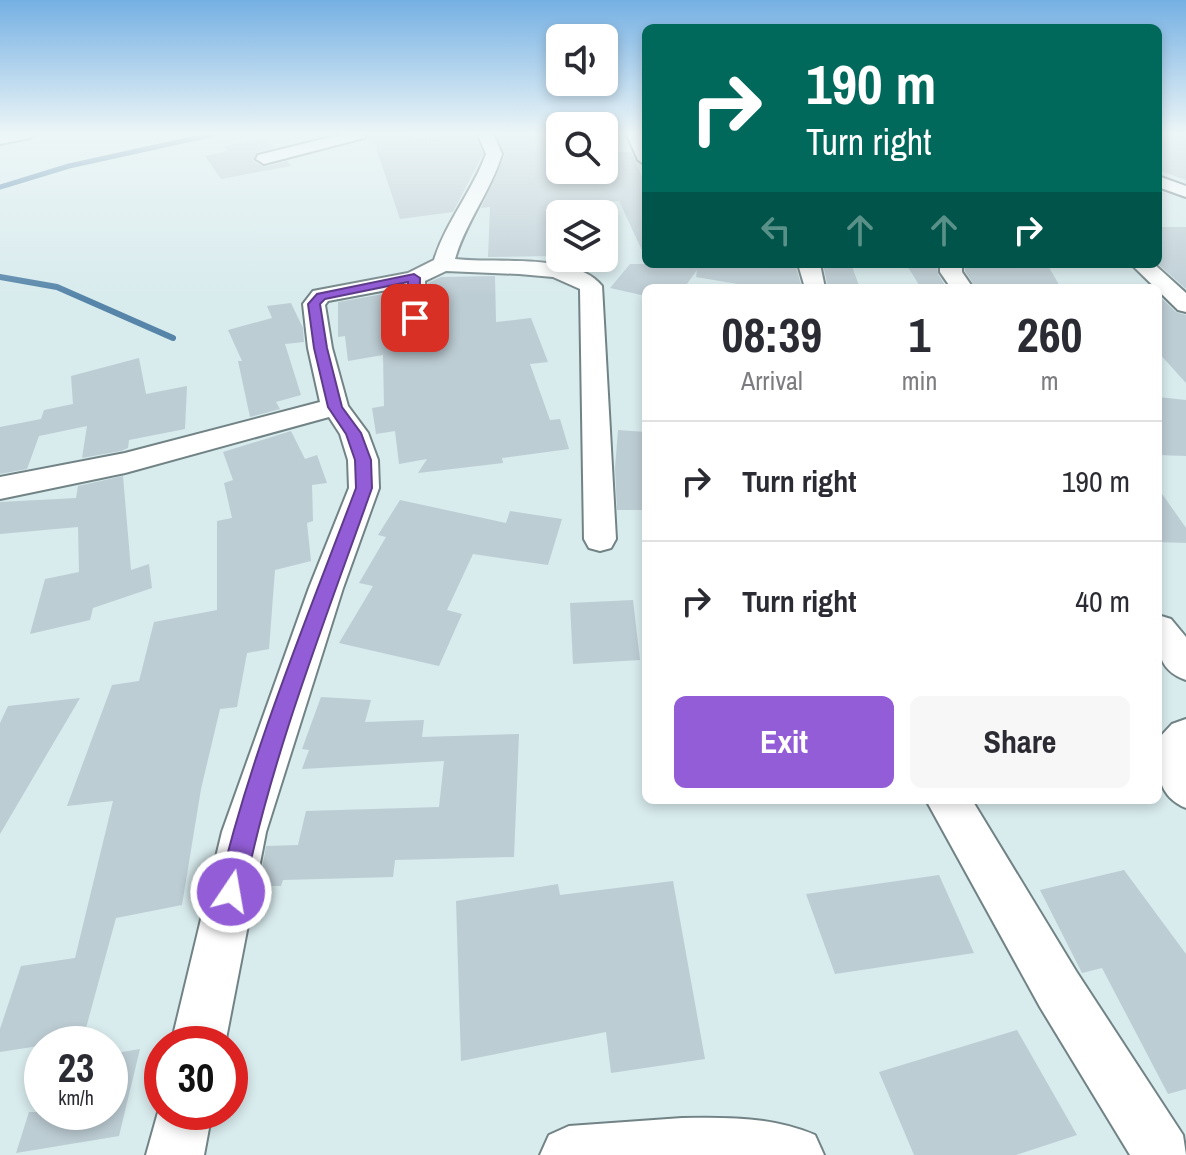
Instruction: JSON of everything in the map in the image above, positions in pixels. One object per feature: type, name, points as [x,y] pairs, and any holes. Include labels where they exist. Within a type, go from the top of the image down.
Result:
[{"type":"street","points":[[415,318],[428,271],[478,189]]},
{"type":"street","points":[[202,1026],[244,832],[326,588],[364,488],[363,460],[354,433],[335,407],[320,348],[314,304],[321,296],[428,271],[540,267],[579,278],[591,286],[600,539]]},
{"type":"street","points":[[1146,268],[1186,305]]},
{"type":"street","points":[[0,488],[125,463],[335,407]]},
{"type":"street","points":[[1162,635],[1186,664]]},
{"type":"street","points":[[1186,738],[1170,756],[1186,787]]},
{"type":"street","points":[[950,804],[1058,989],[1163,1155]]},
{"type":"street","points":[[175,1155],[180,1130]]},
{"type":"street","points":[[569,1155],[714,1148],[778,1151],[795,1155]]},
{"type":"building","points":[[390,189],[465,189],[453,212],[400,219]]},
{"type":"building","points":[[490,189],[642,189],[642,250],[618,200],[546,200],[546,256],[488,257],[490,207],[481,208]]},
{"type":"building","points":[[1162,227],[1186,227],[1186,289],[1162,268]]},
{"type":"building","points":[[630,264],[642,264],[642,268],[796,268],[801,284],[737,284],[696,277],[697,270],[687,284],[642,284],[642,295],[610,288]]},
{"type":"building","points":[[824,268],[852,268],[858,284],[827,284]]},
{"type":"building","points":[[908,268],[937,268],[944,284],[918,284]]},
{"type":"building","points":[[965,268],[1049,268],[1059,284],[973,284]]},
{"type":"building","points":[[495,276],[496,322],[531,318],[548,362],[530,364],[550,420],[560,419],[569,449],[502,458],[503,463],[418,473],[427,459],[399,464],[395,431],[376,434],[372,408],[384,406],[383,355],[348,361],[345,336],[338,337],[338,302],[400,291],[401,320],[407,326],[423,326],[430,318],[428,283],[441,277]]},
{"type":"building","points":[[1162,299],[1176,312],[1186,315],[1186,383],[1162,356]]},
{"type":"building","points":[[291,303],[303,328],[304,342],[285,344],[301,395],[276,402],[280,409],[250,417],[238,361],[242,361],[228,330],[272,318],[267,306]]},
{"type":"building","points":[[139,358],[146,394],[187,386],[185,429],[129,440],[128,448],[121,451],[82,458],[87,426],[39,436],[27,469],[0,474],[0,427],[41,419],[44,410],[73,404],[71,376]]},
{"type":"building","points":[[1162,397],[1186,400],[1186,456],[1162,455]]},
{"type":"building","points":[[618,430],[642,432],[642,510],[617,510],[615,468]]},
{"type":"building","points":[[291,431],[305,459],[317,455],[327,483],[312,485],[313,521],[307,523],[311,561],[275,570],[269,649],[247,653],[237,707],[220,709],[201,789],[182,905],[116,918],[87,1026],[24,1026],[24,1048],[0,1052],[0,1029],[21,966],[75,958],[113,801],[67,806],[112,685],[139,681],[154,622],[217,610],[217,521],[232,518],[224,483],[233,480],[223,452]]},
{"type":"building","points":[[123,476],[131,570],[149,564],[152,588],[93,608],[90,620],[30,634],[45,579],[79,572],[78,527],[0,534],[0,502],[76,498],[78,486]]},
{"type":"building","points":[[1162,494],[1186,528],[1186,543],[1162,542]]},
{"type":"building","points":[[400,500],[506,523],[510,511],[562,519],[548,565],[473,554],[447,610],[462,614],[439,666],[339,643],[373,586],[359,583],[386,537],[378,535]]},
{"type":"building","points":[[633,600],[640,660],[573,664],[570,603]]},
{"type":"building","points":[[321,697],[371,700],[365,722],[424,720],[422,737],[519,734],[514,857],[395,860],[393,877],[283,880],[281,886],[259,886],[266,846],[298,845],[306,811],[439,807],[444,761],[302,769],[309,750],[302,749]]},
{"type":"building","points":[[80,698],[0,834],[0,723],[8,706]]},
{"type":"building","points":[[1124,870],[1186,954],[1186,1089],[1168,1094],[1102,968],[1082,973],[1040,890]]},
{"type":"building","points":[[939,875],[974,953],[835,974],[806,894]]},
{"type":"building","points":[[673,881],[705,1059],[611,1073],[606,1032],[461,1061],[456,901],[558,884],[560,895]]},
{"type":"building","points":[[1017,1030],[1077,1135],[1016,1155],[914,1155],[879,1072]]},
{"type":"building","points":[[140,1049],[128,1099],[128,1051]]},
{"type":"building","points":[[24,1128],[120,1130],[119,1136],[16,1153]]},
{"type":"waterway","points":[[0,277],[57,287],[173,338]]},
{"type":"route","points":[[231,892],[244,832],[288,697],[364,488],[363,460],[354,433],[335,407],[320,348],[314,304],[321,296],[414,278],[415,318]]}]
